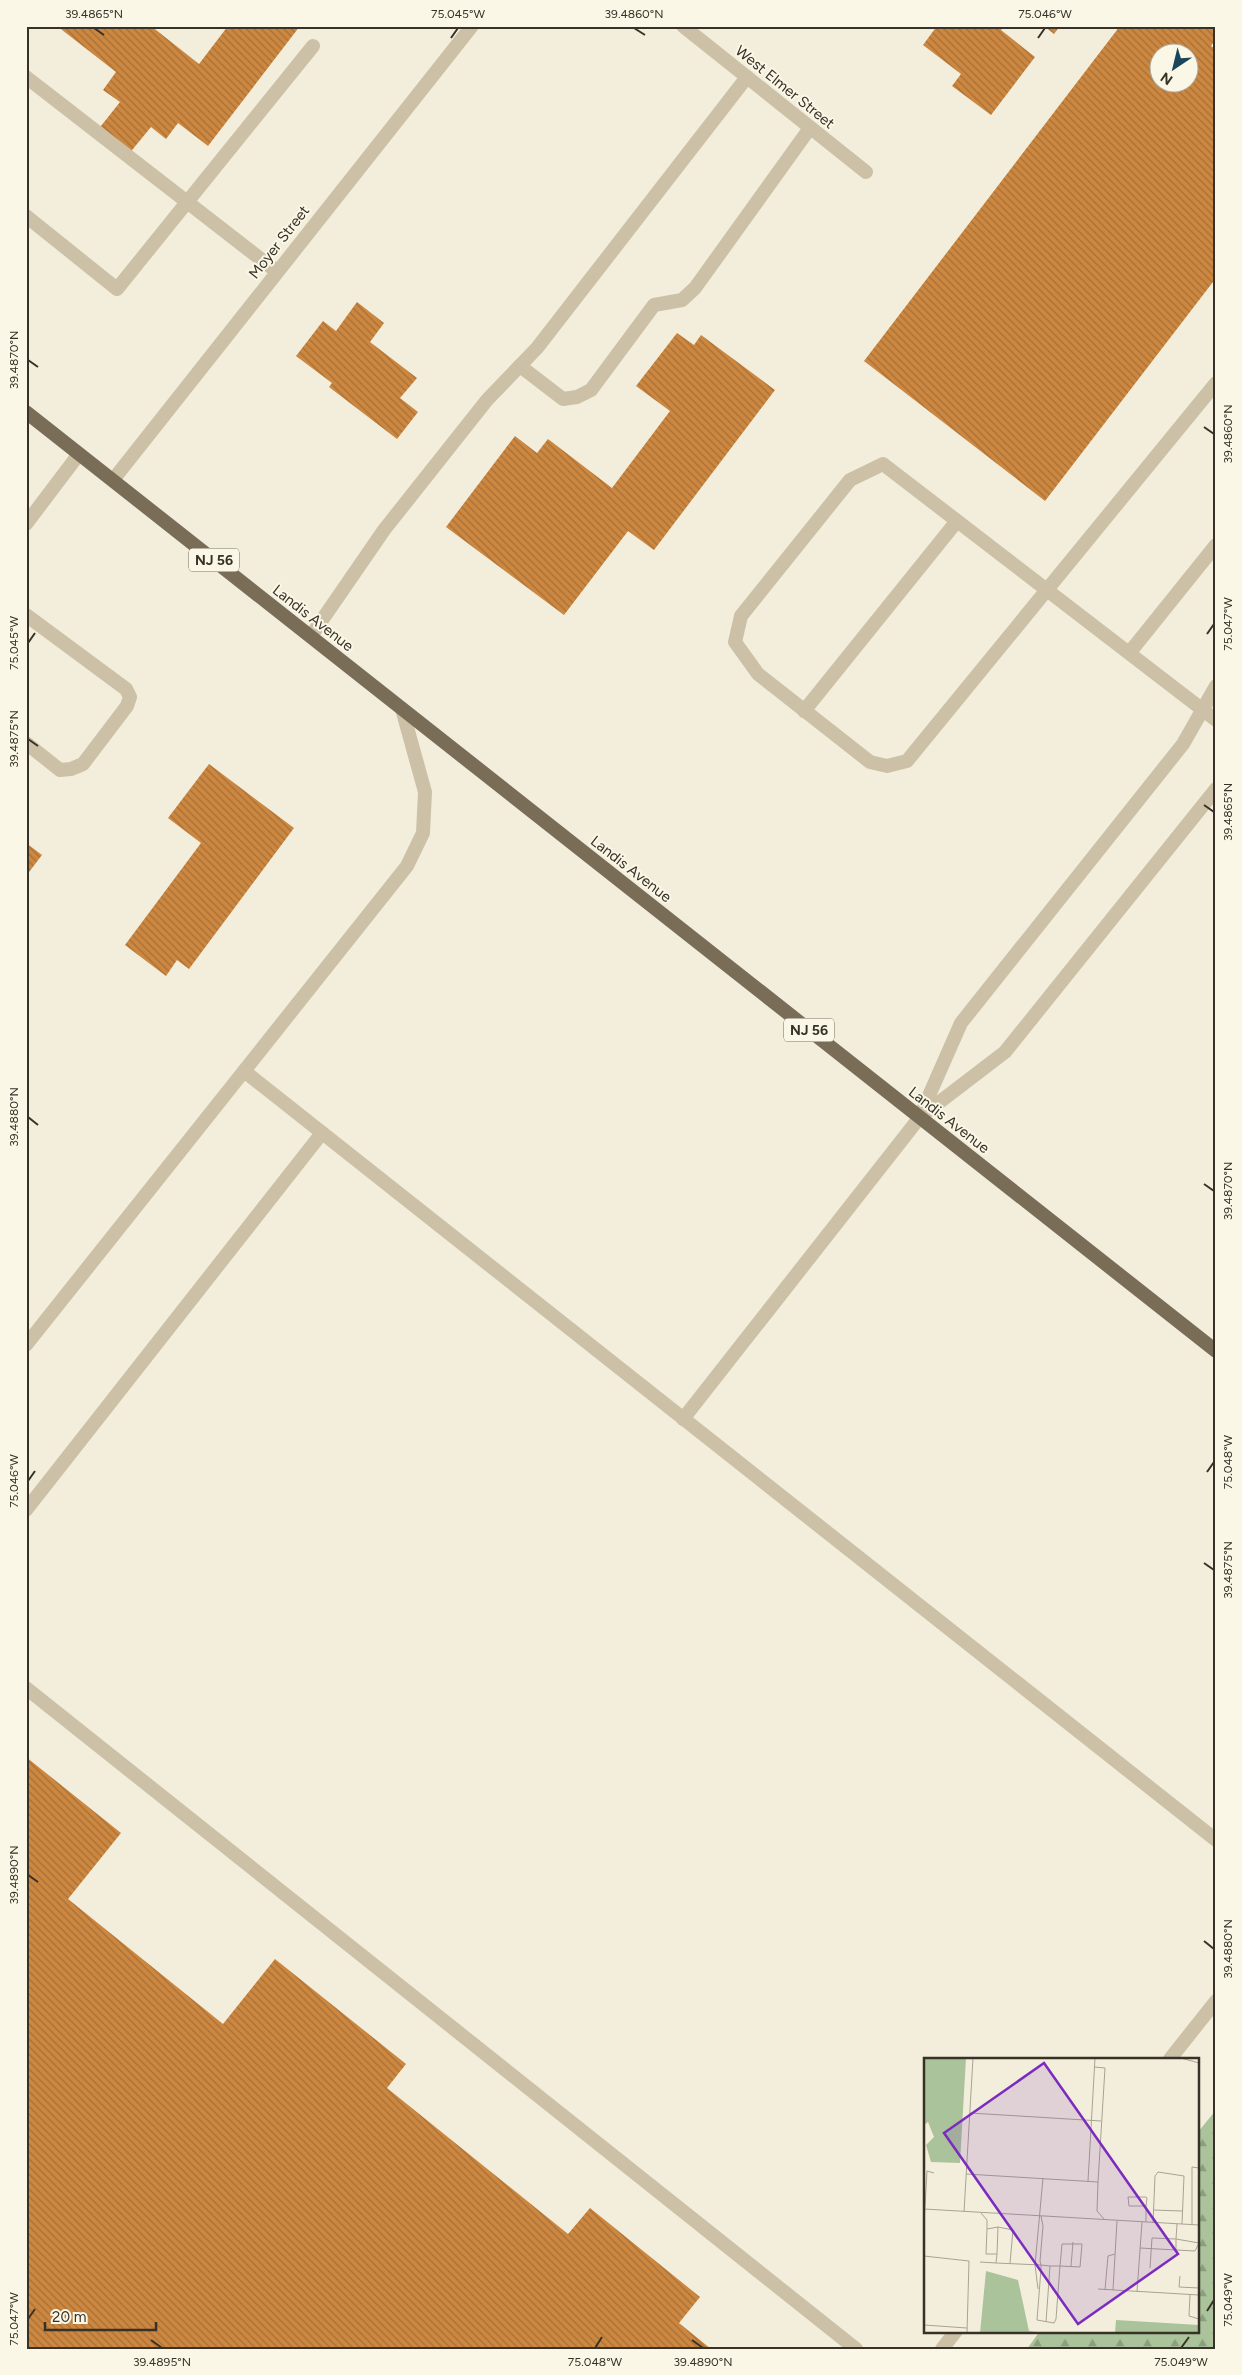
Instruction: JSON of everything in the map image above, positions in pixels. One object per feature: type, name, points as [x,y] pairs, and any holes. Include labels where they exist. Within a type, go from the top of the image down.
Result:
[{"type":"main road","name":"Landis Avenue","points":[[26,412],[1216,1351]]},
{"type":"street","name":"Moyer Street","points":[[113,480],[276,271],[472,26]]},
{"type":"street","name":"West Elmer Street","points":[[683,26],[866,172]]},
{"type":"street","points":[[26,216],[117,289],[313,46]]},
{"type":"street","points":[[26,77],[276,271]]},
{"type":"street","points":[[311,636],[384,530],[486,400],[536,348],[747,77]]},
{"type":"street","points":[[520,366],[563,399],[591,390],[654,305],[682,300],[695,288],[810,128]]},
{"type":"street","points":[[1216,382],[1047,590],[907,761],[887,766],[870,762],[758,674],[735,642],[741,616],[844,487],[850,480],[883,464],[1047,590],[1130,652],[1216,720]]},
{"type":"street","points":[[26,524],[79,454]]},
{"type":"street","points":[[804,711],[957,521]]},
{"type":"street","points":[[1130,652],[1216,545]]},
{"type":"street","points":[[26,615],[126,688],[130,697],[127,706],[83,764],[71,769],[60,770],[26,743]]},
{"type":"street","points":[[920,1117],[961,1023],[1183,744],[1201,709],[1216,686]]},
{"type":"street","points":[[26,1345],[407,866],[423,833],[425,792],[402,709]]},
{"type":"street","points":[[683,1419],[920,1117],[1005,1052],[1216,789]]},
{"type":"street","points":[[244,1071],[1216,1840]]},
{"type":"street","points":[[26,1510],[322,1133]]},
{"type":"street","points":[[26,1688],[856,2349]]},
{"type":"street","points":[[1171,2058],[1216,2001]]},
{"type":"street","points":[[942,2349],[955,2332]]},
{"type":"green space","points":[[1216,2110],[1216,2349],[1027,2349],[1039,2332],[1200,2332],[1200,2130]]},
{"type":"building","points":[[57,26],[151,26],[199,64],[228,26],[300,26],[208,146],[178,123],[166,139],[151,127],[128,155],[97,131],[120,102],[103,90],[116,72]]},
{"type":"building","points":[[937,26],[1004,26],[1001,30],[1035,57],[991,115],[952,86],[961,74],[923,45]]},
{"type":"building","points":[[1044,26],[1060,26],[1054,34]]},
{"type":"building","points":[[1120,26],[1216,26],[1216,39],[1211,46],[1216,49],[1216,278],[1045,501],[864,361]]},
{"type":"building","points":[[357,302],[384,323],[370,342],[417,378],[400,398],[418,412],[397,439],[329,387],[332,383],[296,356],[323,321],[336,331]]},
{"type":"building","points":[[677,333],[694,345],[701,335],[775,390],[654,550],[628,531],[564,615],[446,527],[515,436],[537,453],[548,439],[612,488],[670,411],[636,386]]},
{"type":"building","points":[[209,764],[294,828],[189,969],[177,960],[166,976],[125,945],[201,843],[168,818]]},
{"type":"building","points":[[26,843],[42,855],[26,876]]},
{"type":"building","points":[[26,1757],[121,1833],[68,1899],[223,2024],[275,1959],[406,2064],[387,2088],[568,2234],[590,2208],[700,2297],[679,2323],[711,2349],[26,2349]]}]
